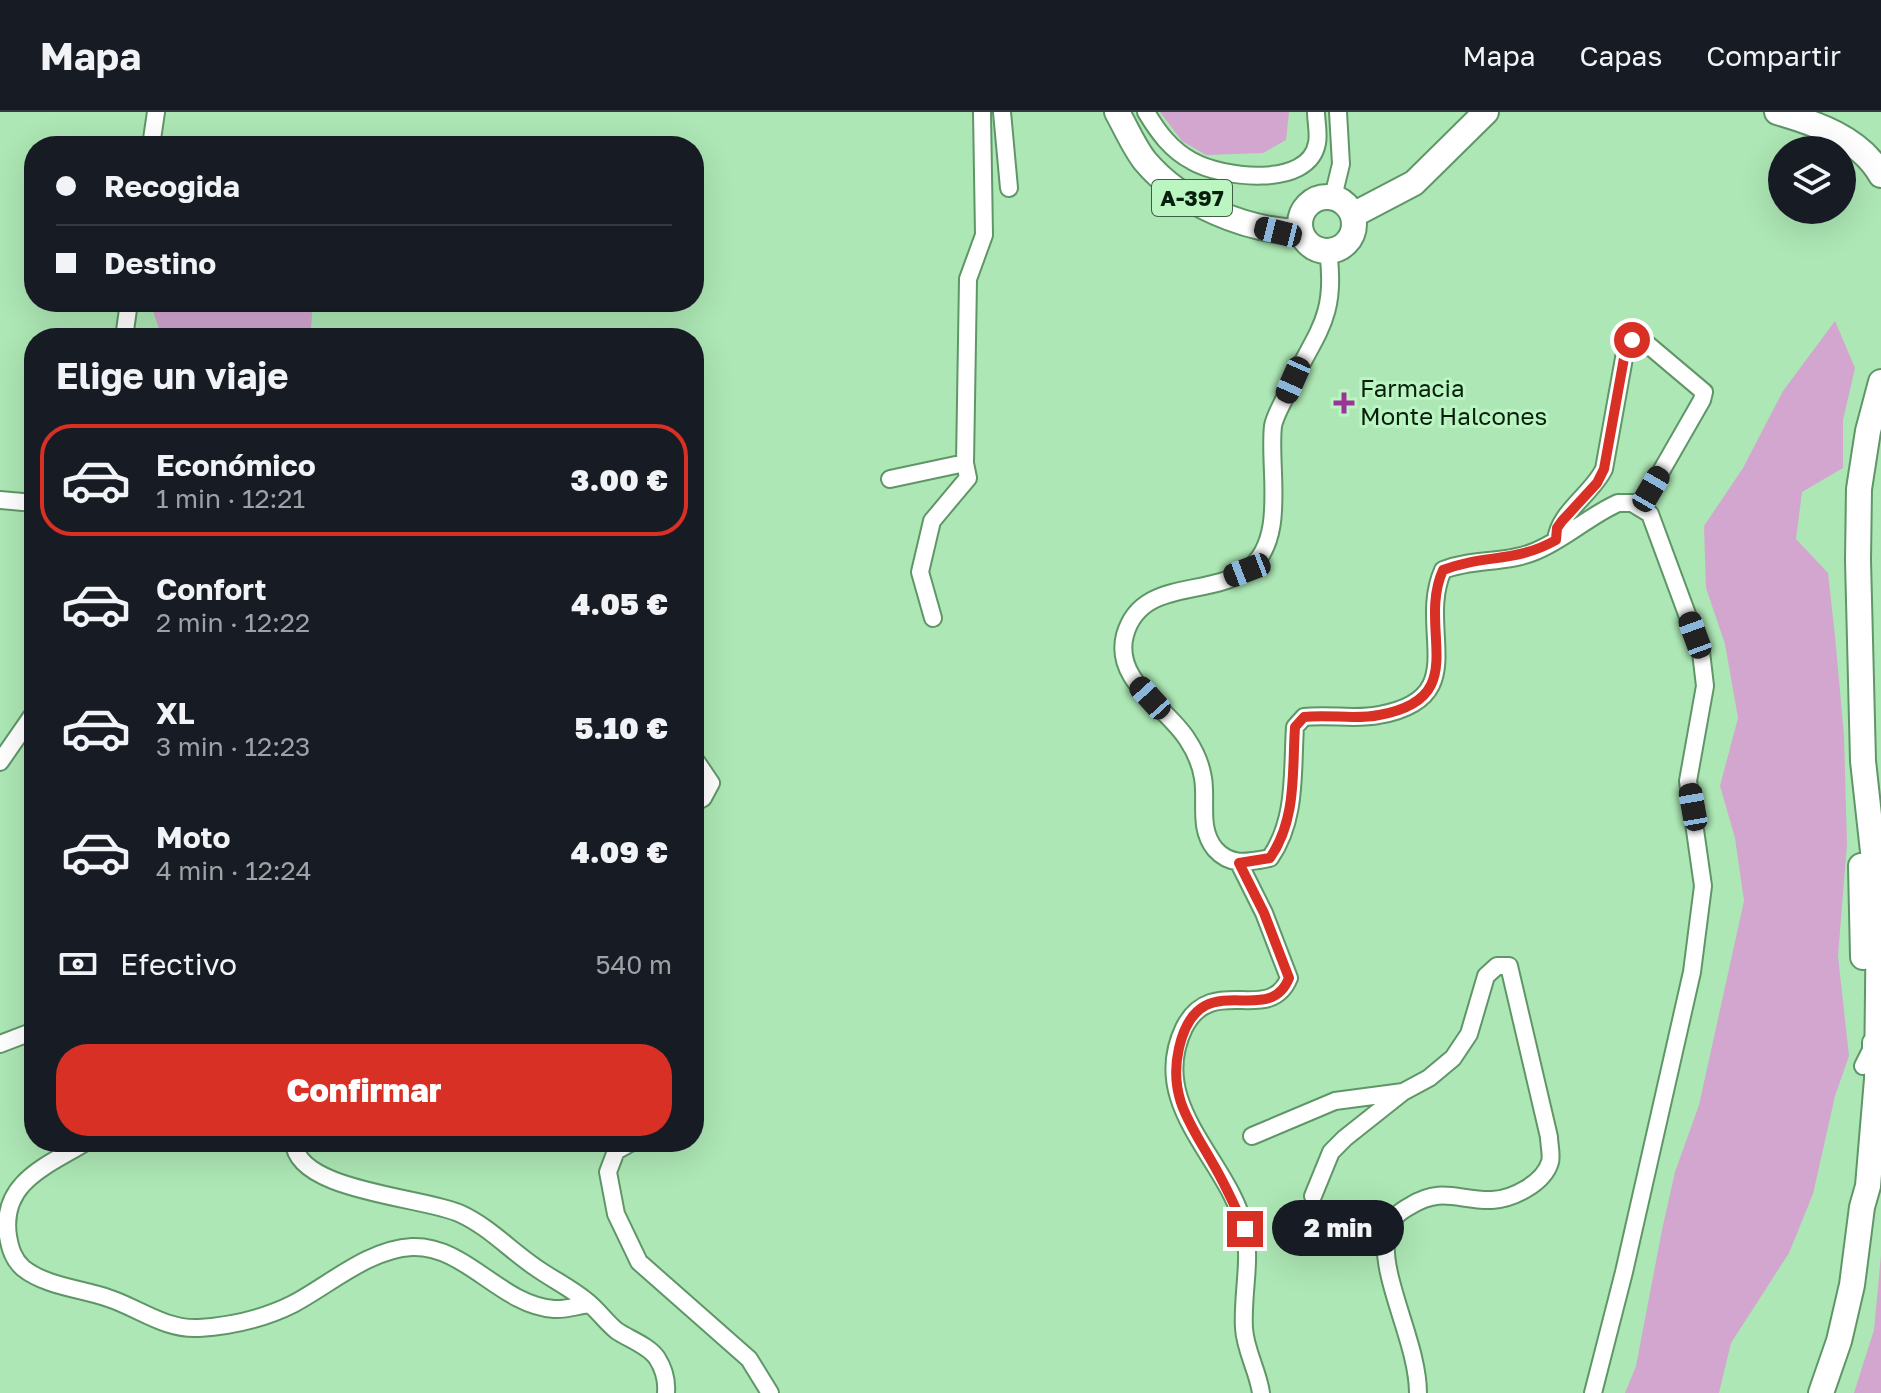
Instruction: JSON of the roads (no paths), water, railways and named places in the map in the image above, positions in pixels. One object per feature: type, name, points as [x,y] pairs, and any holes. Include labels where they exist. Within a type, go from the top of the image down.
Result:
[{"type":"main road","name":"A-397","points":[[1117,112],[1145,161],[1183,193],[1236,221],[1278,232],[1301,232]]},
{"type":"main road","points":[[1353,215],[1414,183],[1486,112]]},
{"type":"main road","points":[[1777,112],[1840,135],[1875,164],[1881,175]]},
{"type":"main road","points":[[1333,197],[1342,201],[1353,215],[1355,224],[1350,239],[1337,250],[1312,247],[1301,232],[1300,223],[1307,206],[1314,200],[1333,197]]},
{"type":"main road","points":[[1821,1393],[1839,1341],[1852,1285],[1862,1207],[1868,1186],[1880,1001],[1878,890],[1863,761],[1859,489],[1868,431],[1881,382]]},
{"type":"main road","points":[[1863,761],[1859,798],[1861,882],[1874,1070]]},
{"type":"street","points":[[152,136],[156,112]]},
{"type":"street","points":[[933,618],[920,572],[932,521],[968,478],[965,463],[968,279],[984,235],[982,112]]},
{"type":"street","points":[[1002,112],[1009,188]]},
{"type":"street","points":[[1146,112],[1173,149],[1193,162],[1222,173],[1249,176],[1276,175],[1298,167],[1312,157],[1317,143],[1316,112]]},
{"type":"street","points":[[1333,197],[1341,164],[1338,112]]},
{"type":"street","points":[[1328,251],[1332,280],[1330,304],[1273,425],[1275,472],[1271,531],[1261,554],[1247,570],[1151,599],[1137,611],[1125,636],[1124,662],[1133,679],[1185,736],[1196,754],[1203,779],[1204,825],[1213,847],[1226,859],[1239,863],[1270,858],[1282,841],[1292,798],[1295,727],[1304,717],[1330,714],[1376,716],[1409,708],[1427,696],[1435,671],[1434,590],[1443,570],[1465,561],[1509,559],[1536,551],[1618,503],[1632,503],[1650,514],[1701,652],[1705,686],[1688,781],[1703,886],[1692,972],[1624,1272],[1593,1393]]},
{"type":"street","points":[[1556,540],[1557,528],[1597,483],[1604,469],[1626,347],[1632,340],[1640,338],[1704,392],[1640,508]]},
{"type":"street","points":[[890,479],[965,463]]},
{"type":"street","points":[[0,500],[24,502]]},
{"type":"street","points":[[0,762],[24,727]]},
{"type":"street","points":[[704,773],[711,783],[704,796]]},
{"type":"street","points":[[1239,863],[1264,913],[1289,978],[1284,991],[1275,997],[1255,1001],[1221,999],[1197,1009],[1183,1030],[1175,1066],[1185,1119],[1230,1193],[1245,1229],[1247,1259],[1243,1332],[1259,1375],[1261,1393]]},
{"type":"street","points":[[1861,882],[1870,911],[1872,987],[1880,1001]]},
{"type":"street","points":[[1313,1196],[1331,1152],[1403,1092],[1429,1078],[1453,1058],[1469,1034],[1486,976],[1497,966],[1509,966],[1549,1137],[1550,1162],[1536,1182],[1514,1196],[1492,1200],[1445,1194],[1426,1196],[1397,1213],[1388,1230],[1385,1249],[1390,1277],[1412,1343],[1418,1393]]},
{"type":"street","points":[[0,1044],[24,1035]]},
{"type":"street","points":[[1252,1136],[1335,1101],[1403,1092]]},
{"type":"street","points":[[70,1152],[37,1172],[13,1192],[6,1223],[11,1252],[24,1268],[48,1280],[111,1299],[150,1319],[196,1329],[237,1323],[290,1306],[372,1259],[411,1247],[440,1251],[504,1292],[529,1303],[555,1309],[590,1304]]},
{"type":"street","points":[[296,1152],[307,1165],[360,1191],[457,1212],[472,1219],[533,1266],[590,1304],[615,1329],[656,1356],[667,1380],[666,1393]]},
{"type":"street","points":[[616,1152],[608,1172],[616,1214],[639,1262],[749,1359],[770,1393]]},
{"type":"place","name":"Farmacia Monte Halcones","points":[[1344,403]]}]
